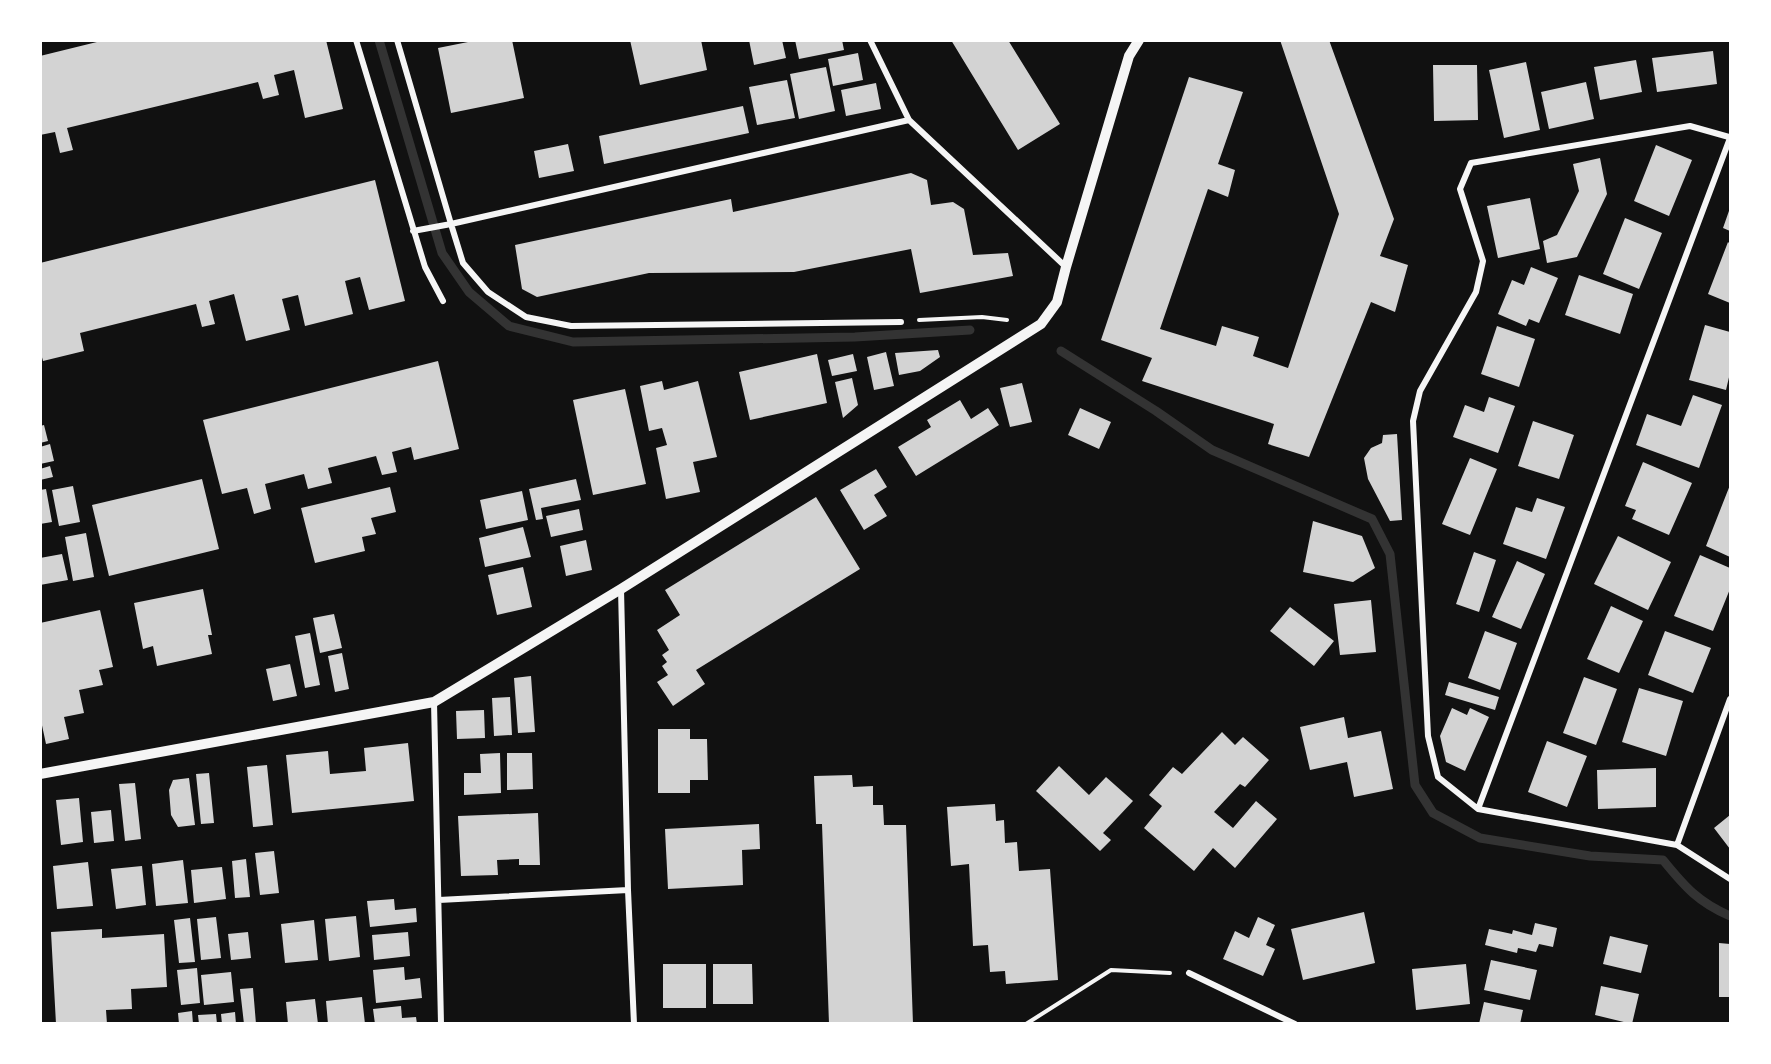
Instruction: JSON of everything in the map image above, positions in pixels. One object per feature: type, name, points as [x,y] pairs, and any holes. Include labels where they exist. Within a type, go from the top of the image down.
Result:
[{"type":"street","points":[[356,40],[413,231],[425,267],[443,301]]},
{"type":"street","points":[[397,40],[463,263],[488,292],[526,317],[571,326],[901,321]]},
{"type":"street","points":[[870,40],[909,120],[1066,267]]},
{"type":"street","points":[[40,774],[434,702],[621,589],[1041,324],[1057,302],[1129,56],[1139,40]]},
{"type":"street","points":[[413,231],[909,120]]},
{"type":"street","points":[[1478,809],[1730,138],[1690,126],[1471,163],[1460,189],[1483,261],[1476,292],[1420,391],[1413,421],[1428,736],[1438,777],[1478,809],[1677,845],[1731,879]]},
{"type":"street","points":[[621,589],[628,890],[634,1023]]},
{"type":"street","points":[[1677,845],[1731,699]]},
{"type":"street","points":[[434,702],[441,1023]]},
{"type":"street","points":[[439,900],[628,890]]},
{"type":"street","points":[[1189,974],[1295,1023]]},
{"type":"path","points":[[901,321],[982,317],[1041,324]]},
{"type":"path","points":[[1026,1023],[1111,970],[1189,974]]},
{"type":"building","points":[[105,40],[326,40],[343,109],[305,118],[294,70],[274,75],[279,95],[263,99],[258,82],[67,128],[73,150],[60,153],[55,132],[40,135],[40,56]]},
{"type":"building","points":[[478,40],[512,40],[524,98],[451,113],[438,48]]},
{"type":"building","points":[[630,40],[701,40],[707,70],[640,85]]},
{"type":"building","points":[[749,40],[782,40],[786,58],[754,65]]},
{"type":"building","points":[[795,40],[842,40],[844,50],[799,59]]},
{"type":"building","points":[[951,40],[1008,40],[1060,124],[1018,150]]},
{"type":"building","points":[[1280,40],[1329,40],[1394,219],[1380,256],[1408,265],[1395,312],[1371,302],[1309,457],[1268,444],[1274,424],[1142,381],[1152,358],[1101,340],[1189,77],[1243,92],[1218,164],[1235,170],[1228,197],[1208,189],[1160,329],[1216,346],[1222,326],[1259,337],[1253,356],[1288,368],[1339,214]]},
{"type":"building","points":[[1713,51],[1717,84],[1657,92],[1652,58]]},
{"type":"building","points":[[858,53],[863,80],[833,86],[828,59]]},
{"type":"building","points":[[1636,60],[1642,92],[1600,100],[1594,67]]},
{"type":"building","points":[[1526,62],[1540,130],[1504,138],[1489,70]]},
{"type":"building","points":[[1433,65],[1477,65],[1478,120],[1434,121]]},
{"type":"building","points":[[826,67],[835,111],[799,119],[790,74]]},
{"type":"building","points":[[787,80],[795,118],[757,125],[749,87]]},
{"type":"building","points":[[1586,82],[1594,119],[1549,129],[1541,92]]},
{"type":"building","points":[[876,83],[881,109],[846,116],[841,90]]},
{"type":"building","points":[[743,106],[749,133],[604,164],[599,136]]},
{"type":"building","points":[[568,144],[574,171],[539,178],[534,151]]},
{"type":"building","points":[[1656,145],[1692,160],[1669,216],[1634,201]]},
{"type":"building","points":[[1600,158],[1607,194],[1577,257],[1547,263],[1543,241],[1557,235],[1579,191],[1573,164]]},
{"type":"building","points":[[911,173],[927,180],[931,205],[953,202],[964,209],[973,255],[1008,253],[1013,276],[920,293],[911,249],[794,272],[649,273],[537,297],[522,289],[515,245],[731,199],[733,212]]},
{"type":"building","points":[[375,180],[405,301],[369,310],[360,277],[345,281],[353,314],[305,326],[298,295],[282,299],[290,330],[246,341],[234,294],[209,301],[215,324],[202,327],[196,304],[80,333],[84,351],[43,361],[40,350],[40,263]]},
{"type":"building","points":[[1530,198],[1540,249],[1498,258],[1487,206]]},
{"type":"building","points":[[1730,208],[1730,231],[1723,228]]},
{"type":"building","points":[[1625,218],[1662,233],[1639,289],[1603,274]]},
{"type":"building","points":[[1728,242],[1730,244],[1730,303],[1708,294]]},
{"type":"building","points":[[1531,267],[1558,278],[1539,323],[1529,319],[1526,326],[1498,314],[1512,280],[1524,285]]},
{"type":"building","points":[[1579,275],[1633,294],[1620,334],[1565,315]]},
{"type":"building","points":[[1705,325],[1730,332],[1730,373],[1726,390],[1689,380]]},
{"type":"building","points":[[1497,326],[1535,339],[1519,387],[1481,374]]},
{"type":"building","points":[[938,350],[940,357],[920,371],[899,375],[895,353]]},
{"type":"building","points":[[886,352],[894,386],[874,390],[867,357]]},
{"type":"building","points":[[817,354],[827,403],[750,420],[739,372]]},
{"type":"building","points":[[853,354],[857,371],[832,376],[828,360]]},
{"type":"building","points":[[438,361],[459,449],[414,460],[411,447],[392,452],[397,472],[382,475],[376,456],[328,468],[332,483],[308,489],[304,474],[265,484],[271,509],[254,514],[247,488],[222,494],[203,420]]},
{"type":"building","points":[[852,378],[858,405],[843,418],[835,382]]},
{"type":"building","points":[[662,381],[664,390],[698,381],[717,457],[693,462],[700,492],[666,499],[656,448],[667,445],[662,428],[649,431],[640,386]]},
{"type":"building","points":[[1022,383],[1032,422],[1010,427],[1000,388]]},
{"type":"building","points":[[625,389],[646,484],[593,495],[573,400]]},
{"type":"building","points":[[1693,395],[1722,405],[1699,468],[1636,445],[1647,414],[1681,426]]},
{"type":"building","points":[[1489,397],[1515,406],[1498,453],[1453,437],[1465,405],[1484,412]]},
{"type":"building","points":[[960,400],[971,419],[988,408],[999,425],[916,476],[898,447],[931,427],[927,420]]},
{"type":"building","points":[[1080,408],[1111,422],[1099,449],[1068,435]]},
{"type":"building","points":[[1533,421],[1574,435],[1559,479],[1518,466]]},
{"type":"building","points":[[44,425],[48,441],[40,443],[40,426]]},
{"type":"building","points":[[1397,434],[1402,520],[1390,521],[1368,479],[1364,458],[1371,448],[1382,443],[1383,435]]},
{"type":"building","points":[[50,444],[54,461],[40,464],[40,447]]},
{"type":"building","points":[[1470,458],[1497,469],[1470,535],[1442,524]]},
{"type":"building","points":[[1643,462],[1692,483],[1669,535],[1632,519],[1636,510],[1625,506]]},
{"type":"building","points":[[50,466],[53,477],[40,480],[40,469]]},
{"type":"building","points":[[876,469],[887,487],[874,495],[887,516],[864,530],[840,490]]},
{"type":"building","points":[[202,479],[219,549],[109,576],[92,505]]},
{"type":"building","points":[[576,479],[581,500],[541,508],[543,519],[536,520],[529,489]]},
{"type":"building","points":[[1730,485],[1730,557],[1706,546]]},
{"type":"building","points":[[73,486],[80,522],[59,526],[52,490]]},
{"type":"building","points":[[390,487],[396,512],[371,518],[376,534],[362,537],[365,551],[315,563],[301,508]]},
{"type":"building","points":[[46,489],[52,522],[40,524],[40,490]]},
{"type":"building","points":[[522,491],[528,520],[486,529],[480,500]]},
{"type":"building","points":[[816,497],[860,569],[696,670],[705,684],[673,706],[657,682],[668,675],[662,666],[667,662],[662,655],[669,650],[657,630],[680,615],[665,590]]},
{"type":"building","points":[[1537,498],[1565,507],[1546,559],[1503,544],[1516,507],[1532,512]]},
{"type":"building","points":[[579,509],[583,530],[551,537],[546,516]]},
{"type":"building","points":[[1313,521],[1362,536],[1375,568],[1353,582],[1303,572]]},
{"type":"building","points":[[523,527],[531,557],[485,567],[479,538]]},
{"type":"building","points":[[86,533],[94,577],[73,581],[65,537]]},
{"type":"building","points":[[1618,536],[1671,562],[1648,610],[1594,584]]},
{"type":"building","points":[[586,540],[592,570],[566,576],[560,546]]},
{"type":"building","points":[[1474,552],[1496,560],[1479,612],[1456,604]]},
{"type":"building","points":[[62,554],[68,580],[40,585],[40,558]]},
{"type":"building","points":[[1700,555],[1730,568],[1730,589],[1713,631],[1674,616]]},
{"type":"building","points":[[1517,561],[1545,574],[1521,629],[1492,617]]},
{"type":"building","points":[[523,567],[532,607],[497,615],[488,575]]},
{"type":"building","points":[[203,589],[212,635],[208,635],[212,654],[157,666],[153,646],[143,649],[134,603]]},
{"type":"building","points":[[1371,600],[1376,652],[1340,655],[1334,604]]},
{"type":"building","points":[[1611,606],[1643,621],[1619,673],[1587,659]]},
{"type":"building","points":[[1290,607],[1334,641],[1314,666],[1270,631]]},
{"type":"building","points":[[100,610],[113,667],[99,670],[103,685],[79,690],[84,713],[64,717],[69,739],[46,744],[40,716],[40,623]]},
{"type":"building","points":[[334,614],[342,648],[320,653],[313,618]]},
{"type":"building","points":[[1485,631],[1517,643],[1500,690],[1468,678]]},
{"type":"building","points":[[1665,631],[1711,648],[1693,693],[1648,675]]},
{"type":"building","points":[[310,633],[320,685],[305,688],[295,636]]},
{"type":"building","points":[[342,653],[349,689],[335,692],[328,656]]},
{"type":"building","points":[[290,664],[297,696],[273,701],[266,669]]},
{"type":"building","points":[[531,676],[535,732],[518,733],[514,678]]},
{"type":"building","points":[[1584,677],[1617,689],[1596,745],[1563,733]]},
{"type":"building","points":[[1449,682],[1499,697],[1495,710],[1445,695]]},
{"type":"building","points":[[1639,688],[1683,701],[1666,756],[1622,742]]},
{"type":"building","points":[[510,697],[512,735],[494,736],[492,698]]},
{"type":"building","points":[[1452,708],[1467,715],[1470,708],[1489,717],[1465,771],[1446,762],[1440,736]]},
{"type":"building","points":[[484,710],[485,738],[457,739],[456,711]]},
{"type":"building","points":[[1344,717],[1348,738],[1381,731],[1393,789],[1354,797],[1347,762],[1310,770],[1300,727]]},
{"type":"building","points":[[658,729],[690,729],[690,739],[707,739],[708,780],[690,780],[690,793],[658,793]]},
{"type":"building","points":[[1222,732],[1235,745],[1243,737],[1269,760],[1245,787],[1240,784],[1214,812],[1233,828],[1256,801],[1277,819],[1235,868],[1213,848],[1194,871],[1144,828],[1162,806],[1149,795],[1173,767],[1182,774]]},
{"type":"building","points":[[1547,741],[1587,756],[1567,807],[1528,792]]},
{"type":"building","points":[[408,743],[414,801],[292,813],[286,755],[328,751],[330,774],[366,771],[364,748]]},
{"type":"building","points":[[500,753],[501,793],[464,795],[464,773],[481,773],[480,754]]},
{"type":"building","points":[[507,753],[532,753],[533,789],[507,790]]},
{"type":"building","points":[[267,765],[273,825],[253,827],[247,767]]},
{"type":"building","points":[[1059,766],[1089,795],[1106,777],[1133,801],[1103,833],[1111,840],[1100,851],[1036,791]]},
{"type":"building","points":[[1656,768],[1656,807],[1598,809],[1597,770]]},
{"type":"building","points":[[209,773],[214,823],[201,824],[196,774]]},
{"type":"building","points":[[852,775],[853,787],[873,786],[873,805],[883,805],[884,825],[906,825],[913,1024],[829,1024],[822,824],[816,824],[814,776]]},
{"type":"building","points":[[189,778],[195,825],[178,827],[171,815],[169,790],[173,780]]},
{"type":"building","points":[[135,783],[141,839],[125,841],[119,784]]},
{"type":"building","points":[[79,798],[83,842],[61,845],[56,800]]},
{"type":"building","points":[[995,804],[996,821],[1004,820],[1005,843],[1017,842],[1019,871],[1050,869],[1058,980],[1006,984],[1005,971],[990,972],[988,945],[973,946],[969,864],[951,866],[947,807]]},
{"type":"building","points":[[111,810],[114,841],[94,843],[91,812]]},
{"type":"building","points":[[538,813],[540,865],[519,865],[519,859],[497,860],[498,875],[461,876],[458,816]]},
{"type":"building","points":[[1730,815],[1730,849],[1714,828]]},
{"type":"building","points":[[759,824],[760,849],[742,850],[743,885],[668,889],[665,829]]},
{"type":"building","points":[[274,851],[279,893],[260,895],[255,853]]},
{"type":"building","points":[[246,859],[250,897],[235,898],[232,861]]},
{"type":"building","points":[[183,860],[188,903],[156,906],[152,864]]},
{"type":"building","points":[[88,862],[93,906],[57,909],[53,866]]},
{"type":"building","points":[[142,866],[146,905],[116,909],[111,869]]},
{"type":"building","points":[[222,867],[226,899],[194,903],[191,870]]},
{"type":"building","points":[[394,899],[395,910],[416,908],[417,922],[370,927],[367,901]]},
{"type":"building","points":[[1364,912],[1375,963],[1303,980],[1291,929]]},
{"type":"building","points":[[356,916],[360,957],[329,961],[325,919]]},
{"type":"building","points":[[216,917],[221,958],[201,960],[197,919]]},
{"type":"building","points":[[1258,917],[1275,925],[1266,945],[1275,949],[1263,976],[1223,959],[1235,931],[1249,938]]},
{"type":"building","points":[[190,918],[195,962],[179,963],[174,920]]},
{"type":"building","points":[[314,920],[318,960],[285,963],[281,924]]},
{"type":"building","points":[[1535,923],[1557,928],[1553,947],[1539,944],[1536,952],[1518,948],[1517,953],[1485,945],[1489,929],[1512,934],[1513,930],[1532,935]]},
{"type":"building","points":[[102,929],[102,938],[164,934],[167,987],[131,989],[132,1009],[106,1010],[107,1024],[56,1024],[51,932]]},
{"type":"building","points":[[248,932],[251,958],[231,960],[228,934]]},
{"type":"building","points":[[408,932],[410,956],[374,960],[372,935]]},
{"type":"building","points":[[1610,936],[1648,945],[1641,973],[1603,964]]},
{"type":"building","points":[[1719,943],[1730,944],[1730,997],[1719,997]]},
{"type":"building","points":[[1491,960],[1537,970],[1530,1000],[1484,990]]},
{"type":"building","points":[[663,964],[706,964],[706,1008],[663,1008]]},
{"type":"building","points":[[713,964],[752,964],[753,1004],[713,1004]]},
{"type":"building","points":[[1466,964],[1470,1004],[1416,1010],[1412,969]]},
{"type":"building","points":[[404,967],[405,980],[420,978],[422,998],[376,1003],[373,970]]},
{"type":"building","points":[[197,968],[200,1003],[181,1005],[177,970]]},
{"type":"building","points":[[231,972],[234,1002],[204,1005],[201,975]]},
{"type":"building","points":[[1601,986],[1639,994],[1632,1024],[1595,1015]]},
{"type":"building","points":[[253,988],[256,1024],[244,1024],[240,989]]},
{"type":"building","points":[[362,997],[365,1024],[328,1024],[326,1001]]},
{"type":"building","points":[[315,999],[318,1024],[288,1024],[286,1002]]},
{"type":"building","points":[[1484,1002],[1523,1010],[1520,1024],[1479,1024]]},
{"type":"building","points":[[401,1006],[402,1018],[416,1017],[417,1024],[375,1024],[373,1009]]},
{"type":"building","points":[[192,1011],[193,1024],[179,1024],[178,1013]]},
{"type":"building","points":[[235,1012],[236,1024],[222,1024],[221,1014]]},
{"type":"building","points":[[216,1014],[217,1024],[199,1024],[198,1015]]},
{"type":"waterway","points":[[379,40],[442,253],[469,292],[509,326],[573,342],[855,337],[970,330]]},
{"type":"waterway","points":[[1061,351],[1156,411],[1212,450],[1372,519],[1390,554],[1415,785],[1433,813],[1480,838],[1590,856],[1663,860],[1693,893],[1730,916]]}]
